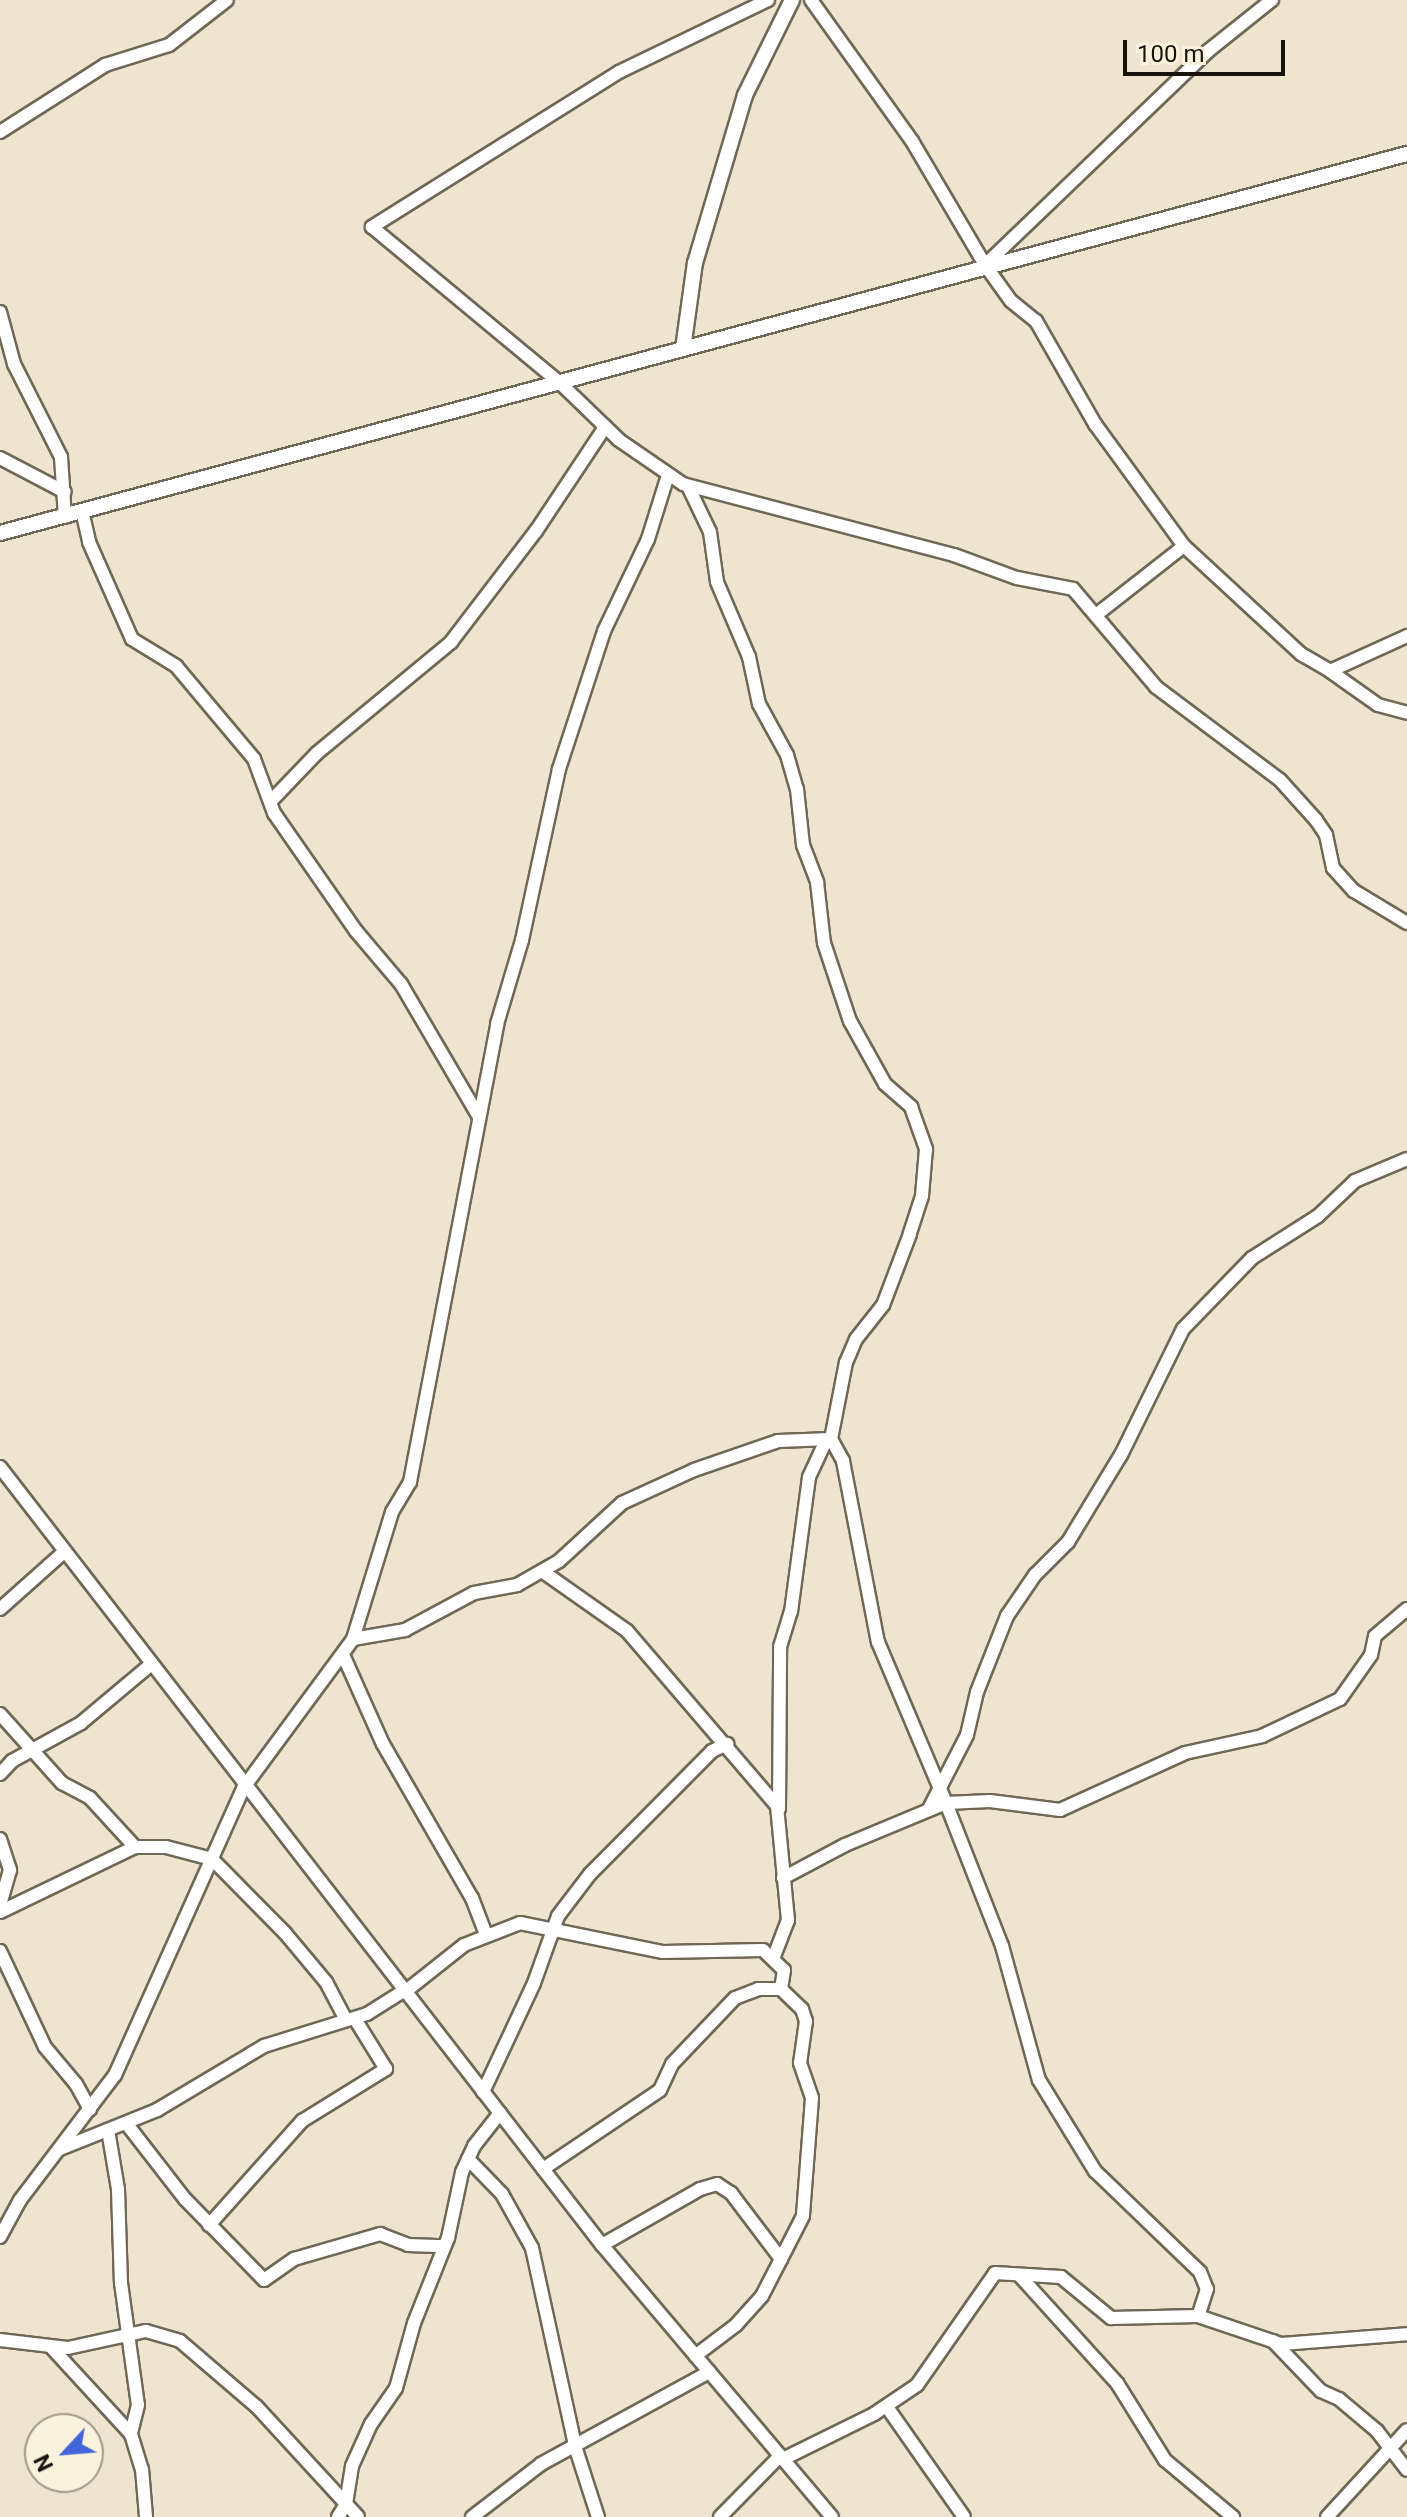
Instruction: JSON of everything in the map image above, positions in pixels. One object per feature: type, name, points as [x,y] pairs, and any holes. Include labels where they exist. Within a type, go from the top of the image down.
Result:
[{"type":"street","points":[[0,132],[105,65],[169,45],[227,0]]},
{"type":"street","points":[[768,0],[619,72],[372,227],[559,382],[605,427],[668,475],[688,486],[954,555],[1017,578],[1073,589],[1156,687],[1280,780],[1316,820],[1326,835],[1333,868],[1354,891],[1407,923]]},
{"type":"street","points":[[683,349],[695,263],[745,95],[792,0]]},
{"type":"street","points":[[811,0],[912,141],[985,265],[1011,301],[1036,321],[1095,424],[1184,546],[1301,654],[1378,705],[1407,713]]},
{"type":"street","points":[[985,265],[1208,51],[1272,0]]},
{"type":"street","points":[[0,533],[83,515],[985,265],[1407,154]]},
{"type":"street","points":[[0,312],[14,364],[61,457],[65,517]]},
{"type":"street","points":[[271,801],[317,753],[451,642],[536,531],[605,427]]},
{"type":"street","points":[[0,458],[65,492]]},
{"type":"street","points":[[0,2237],[20,2200],[115,2075],[244,1787],[344,1657],[353,1639],[392,1512],[410,1482],[479,1117],[559,769],[604,631],[648,539],[668,475]]},
{"type":"street","points":[[688,486],[710,532],[717,582],[749,657],[759,704],[787,755],[797,789],[803,845],[817,882],[824,943],[850,1021],[885,1084],[911,1107],[926,1149],[924,1185],[910,1234],[883,1305],[856,1339],[846,1362],[828,1441],[809,1477],[791,1612],[780,1647],[779,1809],[788,1920],[774,1956]]},
{"type":"street","points":[[83,515],[89,542],[132,639],[176,666],[254,759],[274,813],[356,931],[401,984],[479,1117]]},
{"type":"street","points":[[1096,615],[1184,546]]},
{"type":"street","points":[[1330,671],[1407,636]]},
{"type":"street","points":[[930,1807],[967,1735],[981,1680],[1007,1616],[1035,1575],[1068,1542],[1121,1455],[1183,1329],[1252,1258],[1318,1216],[1355,1181],[1407,1159]]},
{"type":"street","points":[[353,1639],[405,1630],[474,1593],[517,1585],[542,1571],[633,1497],[762,1444],[828,1441]]},
{"type":"street","points":[[828,1441],[843,1461],[875,1633],[1002,1946],[1039,2080],[1095,2171],[1200,2272],[1207,2289],[1198,2316]]},
{"type":"street","points":[[0,1467],[149,1666],[602,2245],[832,2517]]},
{"type":"street","points":[[0,1609],[64,1552]]},
{"type":"street","points":[[542,1571],[627,1631],[779,1809]]},
{"type":"street","points":[[783,1878],[930,1807],[990,1801],[1060,1810],[1185,1753],[1262,1736],[1340,1699],[1371,1655],[1375,1636],[1407,1609]]},
{"type":"street","points":[[344,1657],[383,1744],[472,1898],[486,1935]]},
{"type":"street","points":[[0,1774],[81,1723],[149,1666]]},
{"type":"street","points":[[0,1714],[62,1783],[90,1798],[135,1847]]},
{"type":"street","points":[[483,2092],[554,1929],[590,1874],[722,1740]]},
{"type":"street","points":[[0,1839],[10,1870],[0,1909]]},
{"type":"street","points":[[0,1909],[135,1847],[166,1847],[212,1859],[285,1933],[326,1982],[386,2069],[302,2121],[209,2225]]},
{"type":"street","points":[[60,2149],[126,2123],[264,2046],[350,2018],[406,1991],[464,1945],[520,1923],[663,1952],[749,1948],[774,1956],[784,1970],[781,1989]]},
{"type":"street","points":[[0,1951],[45,2047],[90,2109]]},
{"type":"street","points":[[543,2169],[660,2090],[672,2064],[735,1998],[758,1989],[781,1989],[802,2009],[806,2021],[800,2063],[812,2098],[803,2216],[762,2296],[695,2356]]},
{"type":"street","points":[[338,2517],[346,2504],[352,2466],[371,2424],[393,2397],[444,2246],[468,2159],[500,2113]]},
{"type":"street","points":[[126,2123],[209,2225],[264,2280],[294,2259],[380,2234],[408,2245],[444,2246]]},
{"type":"street","points":[[108,2130],[118,2189],[121,2283],[138,2405],[131,2434],[147,2512],[157,2517]]},
{"type":"street","points":[[468,2159],[502,2194],[532,2248],[575,2446],[598,2517]]},
{"type":"street","points":[[602,2245],[717,2184],[731,2193],[781,2259]]},
{"type":"street","points":[[720,2517],[782,2458],[887,2407],[917,2385],[986,2280],[995,2273],[1061,2277],[1111,2318],[1198,2316],[1271,2339],[1302,2343],[1407,2334]]},
{"type":"street","points":[[1019,2275],[1117,2383],[1165,2460],[1233,2517]]},
{"type":"street","points":[[0,2340],[51,2347],[92,2344],[128,2332],[157,2331],[180,2341],[257,2407],[358,2517]]},
{"type":"street","points":[[1271,2339],[1321,2391],[1339,2399],[1407,2470]]},
{"type":"street","points":[[51,2347],[131,2434]]},
{"type":"street","points":[[472,2517],[575,2446],[709,2372]]},
{"type":"street","points":[[887,2407],[964,2517]]},
{"type":"street","points":[[1327,2517],[1407,2430]]}]
